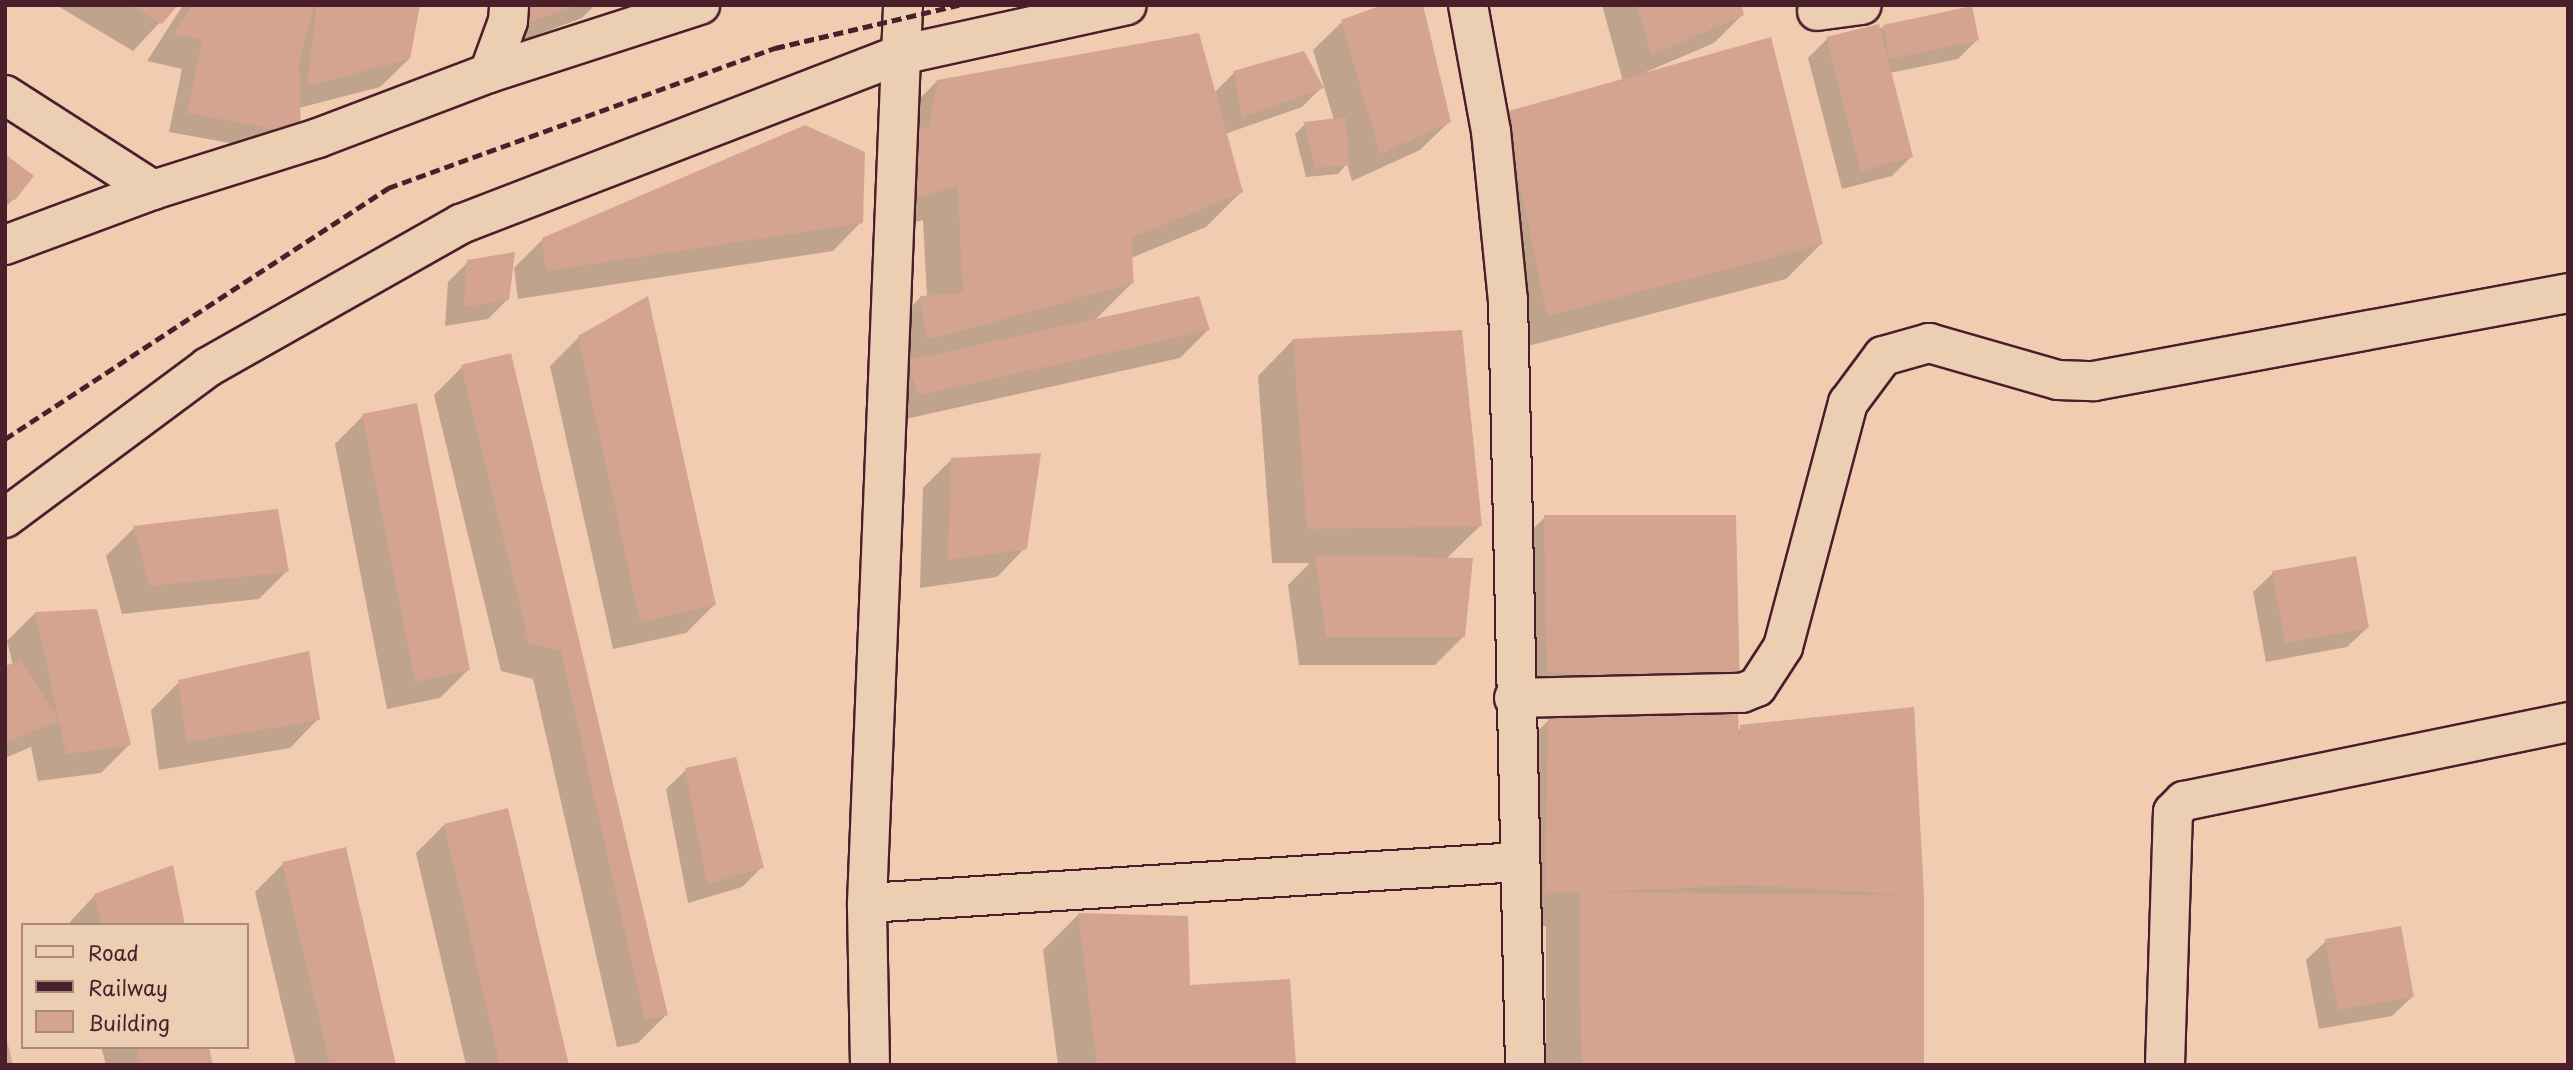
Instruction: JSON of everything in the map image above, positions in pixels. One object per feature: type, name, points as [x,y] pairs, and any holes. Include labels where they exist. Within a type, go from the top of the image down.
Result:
[{"type":"street","points":[[489,73],[509,21],[509,5]]},
{"type":"street","points":[[5,245],[153,190],[318,138],[489,73],[700,5]]},
{"type":"street","points":[[870,1065],[867,903],[903,5]]},
{"type":"street","points":[[5,518],[208,367],[461,224],[900,54],[1127,5]]},
{"type":"street","points":[[1468,5],[1492,131],[1508,300],[1514,698],[1525,1065]]},
{"type":"street","points":[[1817,11],[1862,5]]},
{"type":"street","points":[[5,94],[153,190]]},
{"type":"street","points":[[1514,698],[1742,693],[1757,687],[1783,647],[1848,403],[1883,356],[1929,343],[2058,380],[2094,381],[2568,293]]},
{"type":"street","points":[[2165,1065],[2173,812],[2184,801],[2568,722]]},
{"type":"street","points":[[867,903],[1518,862]]},
{"type":"building","points":[[131,5],[178,5],[162,24]]},
{"type":"building","points":[[192,5],[314,5],[299,62],[301,134],[187,113],[202,40],[174,34]]},
{"type":"building","points":[[317,5],[420,5],[410,59],[307,86]]},
{"type":"building","points":[[526,5],[573,5],[573,6],[525,24]]},
{"type":"building","points":[[1382,5],[1423,5],[1451,122],[1380,154],[1341,20]]},
{"type":"building","points":[[1637,5],[1742,5],[1744,15],[1651,55]]},
{"type":"building","points":[[1972,6],[1979,40],[1890,59],[1883,25]]},
{"type":"building","points":[[1879,24],[1913,157],[1861,171],[1826,37]]},
{"type":"building","points":[[1199,33],[1243,192],[1131,238],[1134,283],[927,340],[920,296],[963,293],[958,186],[918,197],[915,129],[929,127],[937,80]]},
{"type":"building","points":[[1771,37],[1823,244],[1547,316],[1505,112]]},
{"type":"building","points":[[1304,51],[1324,88],[1242,117],[1233,71]]},
{"type":"building","points":[[1346,117],[1349,165],[1315,168],[1304,122]]},
{"type":"building","points":[[805,125],[865,152],[863,223],[546,271],[542,238]]},
{"type":"building","points":[[5,154],[34,176],[15,200],[5,194]]},
{"type":"building","points":[[515,252],[509,300],[464,307],[467,260]]},
{"type":"building","points":[[648,296],[716,605],[640,622],[578,336]]},
{"type":"building","points":[[1199,296],[1210,330],[920,395],[905,361]]},
{"type":"building","points":[[1462,330],[1482,526],[1307,529],[1293,339]]},
{"type":"building","points":[[511,353],[668,1015],[645,1020],[561,651],[529,643],[461,365]]},
{"type":"building","points":[[417,403],[470,670],[415,682],[362,414]]},
{"type":"building","points":[[1041,453],[1027,549],[948,560],[951,458]]},
{"type":"building","points":[[278,509],[289,572],[150,586],[133,526]]},
{"type":"building","points":[[1544,515],[1736,515],[1740,691],[1547,672]]},
{"type":"building","points":[[1315,555],[1473,558],[1465,637],[1326,637]]},
{"type":"building","points":[[2356,556],[2369,628],[2285,643],[2272,571]]},
{"type":"building","points":[[97,609],[131,745],[66,754],[35,612]]},
{"type":"building","points":[[309,651],[320,720],[187,742],[178,680]]},
{"type":"building","points":[[21,660],[59,721],[5,742],[5,666]]},
{"type":"building","points":[[1914,707],[1924,896],[1924,1065],[1581,1065],[1580,892],[1545,893],[1548,718],[1738,710],[1739,744],[1740,725]],"holes":[[[1745,885],[1909,895],[1594,892]]]},
{"type":"building","points":[[736,757],[764,868],[707,884],[685,768]]},
{"type":"building","points":[[508,808],[569,1065],[500,1065],[444,824]]},
{"type":"building","points":[[346,847],[396,1065],[330,1065],[282,862]]},
{"type":"building","points":[[173,865],[185,923],[101,923],[94,894]]},
{"type":"building","points":[[1078,913],[1188,916],[1190,985],[1290,979],[1296,1065],[1097,1065]]},
{"type":"building","points":[[2401,926],[2414,997],[2338,1010],[2325,939]]},
{"type":"building","points":[[6,1037],[13,1065],[5,1065]]},
{"type":"building","points":[[137,1049],[209,1049],[213,1065],[141,1065]]},
{"type":"railway","points":[[5,439],[388,188],[775,48],[959,5]]}]
